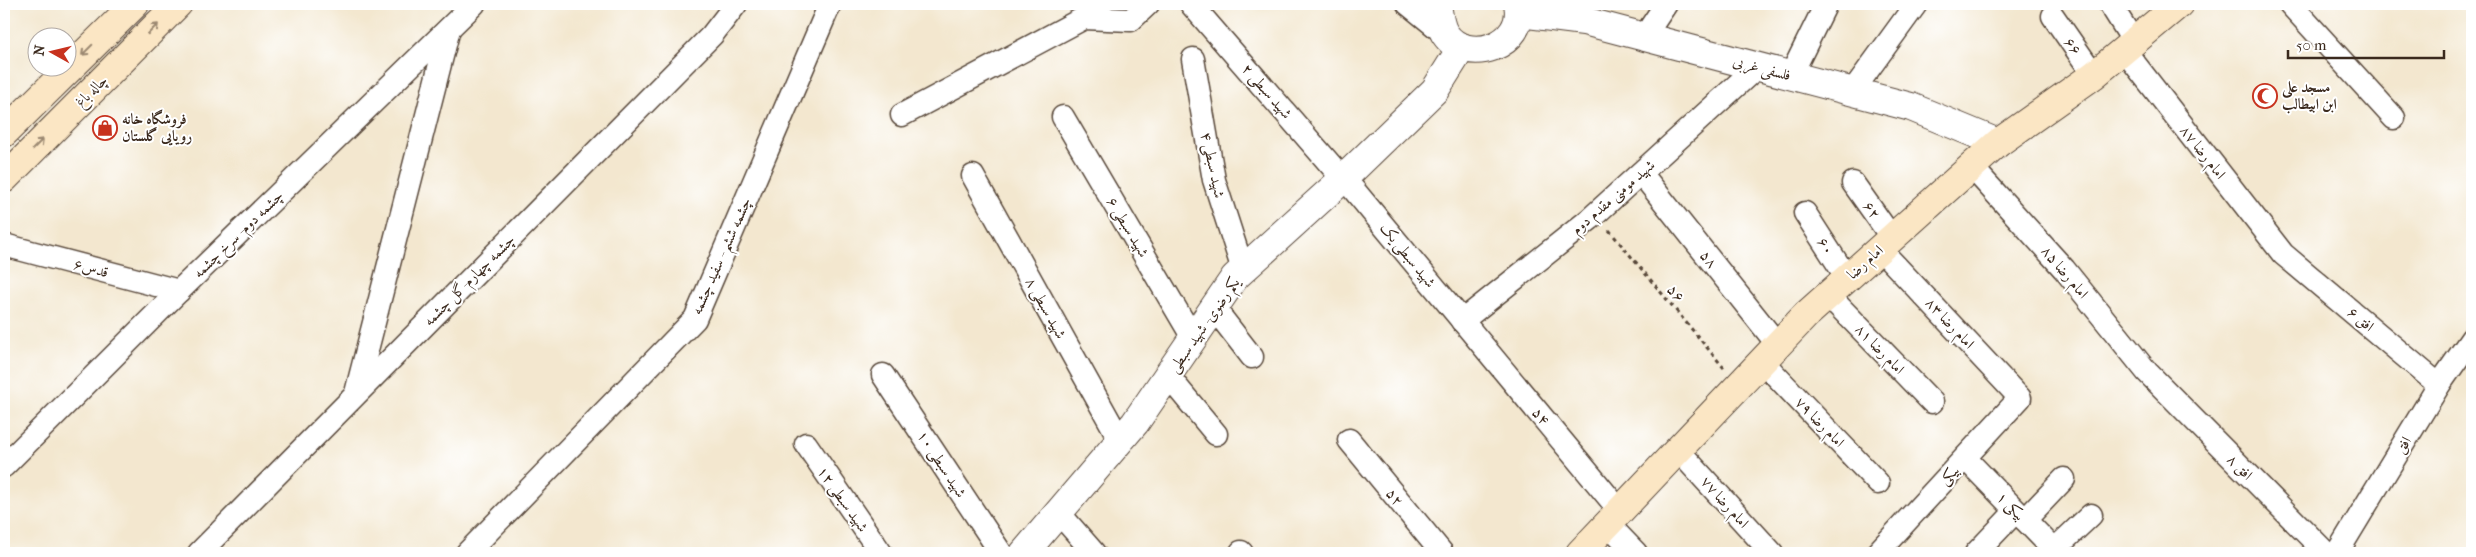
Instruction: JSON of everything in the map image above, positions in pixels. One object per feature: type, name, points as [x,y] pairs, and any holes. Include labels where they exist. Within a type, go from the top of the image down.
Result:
[{"type":"main road","name":"چاله باغ","points":[[4,133],[135,4]]},
{"type":"main road","name":"چاله باغ","points":[[4,178],[178,4]]},
{"type":"main road","name":"امام رضا","points":[[1580,553],[1770,353],[1837,287],[1998,143],[2094,76],[2180,4]]},
{"type":"street","name":"چشمه دوم- سرخ چشمه","points":[[4,466],[179,291],[474,4]]},
{"type":"street","name":"چشمه چهارم-گل چشمه","points":[[199,553],[712,35],[736,4]]},
{"type":"street","name":"چشمه ششم - سفید چشمه","points":[[467,553],[695,319],[830,4]]},
{"type":"street","points":[[902,115],[1084,18],[1131,20],[1148,4]]},
{"type":"street","name":"۲ شهید سبطی","points":[[1191,4],[1349,184]]},
{"type":"street","points":[[1408,4],[1453,40],[1482,50],[1503,43],[1514,30],[1519,8]]},
{"type":"street","points":[[1437,4],[1453,40]]},
{"type":"street","points":[[1644,37],[1666,4]]},
{"type":"street","points":[[1791,75],[1826,4]]},
{"type":"street","points":[[1852,92],[1916,4]]},
{"type":"street","name":"امام رضا ۸۷","points":[[2110,4],[2129,46],[2283,254]]},
{"type":"street","points":[[2290,4],[2394,118]]},
{"type":"street","name":"فلسفی غربی","points":[[1519,8],[1584,21],[1911,107],[1998,143]]},
{"type":"street","name":"۶۶","points":[[2053,16],[2094,76]]},
{"type":"street","points":[[356,394],[449,28]]},
{"type":"street","name":"یکم رضوی- شهید سبطی","points":[[1024,553],[1120,440],[1168,376],[1235,277],[1349,184],[1435,90],[1453,40]]},
{"type":"street","name":"۴ شهید سبطی","points":[[1193,59],[1214,180],[1243,270]]},
{"type":"street","name":"شهید مومنی مقدم دوم","points":[[1462,321],[1596,214],[1758,66]]},
{"type":"street","name":"۶ شهید سبطی","points":[[1063,116],[1193,338]]},
{"type":"street","name":"امام رضا ۸۵","points":[[1971,166],[2064,269],[2155,380]]},
{"type":"street","name":"۵۸","points":[[1641,173],[1770,353]]},
{"type":"street","name":"۸ شهید سبطی","points":[[972,176],[1120,440]]},
{"type":"street","name":"۶۲","points":[[1853,183],[1886,243]]},
{"type":"street","name":"شهید سبطی یک","points":[[1349,184],[1462,321]]},
{"type":"street","name":"۶۰","points":[[1805,213],[1837,287]]},
{"type":"street","name":"امام رضا ۸۳","points":[[1886,243],[2020,398]]},
{"type":"street","name":"قدس۶","points":[[4,245],[179,291]]},
{"type":"street","name":"افق ۶","points":[[2283,254],[2439,385]]},
{"type":"street","name":"امام رضا ۸۱","points":[[1837,287],[1932,402]]},
{"type":"street","points":[[1214,308],[1252,357]]},
{"type":"street","name":"۵۴","points":[[1462,321],[1614,518],[1636,553]]},
{"type":"street","name":"افق","points":[[2337,553],[2439,385],[2472,338]]},
{"type":"street","name":"امام رضا ۷۹","points":[[1770,353],[1878,482]]},
{"type":"street","name":"۱۰ شهید سبطی","points":[[883,375],[1001,553]]},
{"type":"street","points":[[1168,376],[1216,434]]},
{"type":"street","name":"افق ۸","points":[[2155,380],[2326,553]]},
{"type":"street","name":"بیکی","points":[[1877,553],[2020,398]]},
{"type":"street","name":"۵۲","points":[[1349,440],[1442,553]]},
{"type":"street","name":"۱۲ شهید سبطی","points":[[806,444],[881,553]]},
{"type":"street","name":"امام رضا ۷۷","points":[[1678,450],[1772,553]]},
{"type":"street","name":"۱ بیکی","points":[[1965,458],[2055,552]]},
{"type":"street","points":[[1976,553],[2064,479]]},
{"type":"street","points":[[1058,512],[1094,553]]},
{"type":"street","points":[[2055,552],[2091,515]]},
{"type":"path","name":"۵۶","points":[[1596,214],[1739,386]]},
{"type":"place","name":"مسجد علی ابن ابیطالب","points":[[2265,96]]},
{"type":"place","name":"فروشگاه خانه رویایی گلستان","points":[[105,128]]}]
